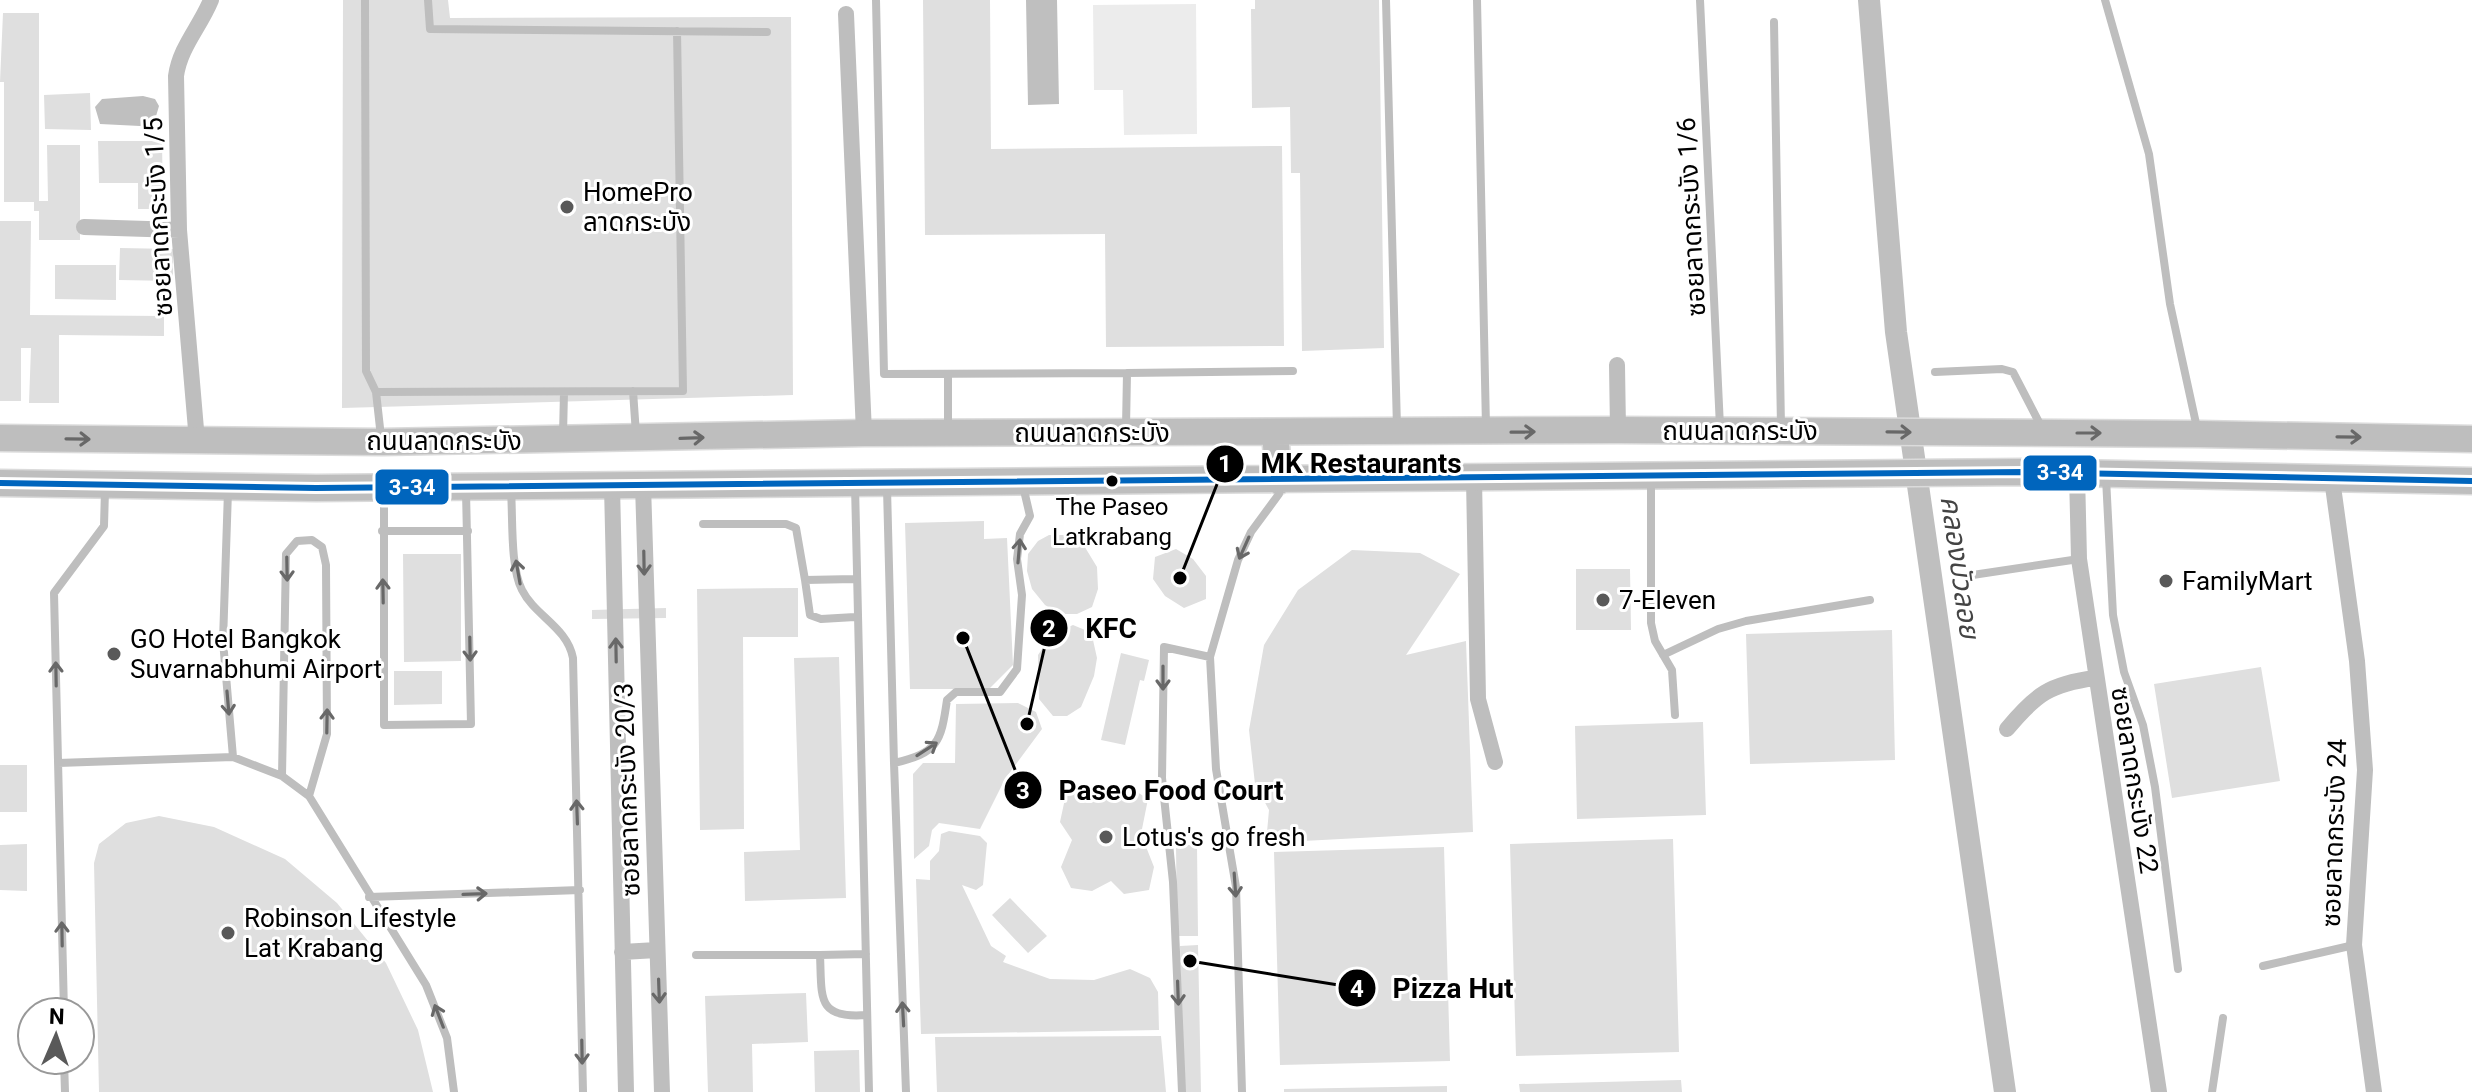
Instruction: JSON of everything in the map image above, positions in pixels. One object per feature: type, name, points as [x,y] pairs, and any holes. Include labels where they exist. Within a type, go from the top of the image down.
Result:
[{"type":"main road","name":"ถนนลาดกระบัง","points":[[0,438],[382,442],[637,440],[864,433],[1486,433],[1618,430],[2472,439]]},
{"type":"main road","points":[[1275,433],[1279,481]]},
{"type":"main road","name":"ถนนลาดกระบัง","points":[[0,483],[466,487],[855,480],[1279,481],[2024,472],[2472,481]]},
{"type":"street","name":"ซอยลาดกระบัง 1/5","points":[[197,441],[179,230],[176,76],[179,56],[200,26],[212,0]]},
{"type":"street","points":[[846,14],[864,433]]},
{"type":"street","points":[[84,227],[179,230]]},
{"type":"street","points":[[1617,365],[1618,430]]},
{"type":"street","name":"ซอยลาดกระบัง 22","points":[[2077,473],[2079,559],[2159,1092]]},
{"type":"street","points":[[1474,478],[1478,699],[1495,762]]},
{"type":"street","name":"ซอยลาดกระบัง 24","points":[[2332,479],[2357,661],[2365,770],[2354,945],[2374,1092]]},
{"type":"street","name":"ซอยลาดกระบัง 20/3","points":[[643,485],[662,1092]]},
{"type":"street","name":"ซอยลาดกระบัง 20/3","points":[[612,486],[626,1092]]},
{"type":"street","points":[[2007,729],[2029,702],[2048,688],[2095,678]]},
{"type":"street","points":[[618,733],[649,733]]},
{"type":"street","points":[[622,952],[657,950]]},
{"type":"lane","points":[[365,0],[366,371],[376,392],[382,442]]},
{"type":"lane","points":[[428,0],[430,29],[767,32]]},
{"type":"lane","points":[[876,0],[884,374],[1293,371]]},
{"type":"lane","points":[[1386,0],[1397,433]]},
{"type":"lane","points":[[1477,0],[1486,433]]},
{"type":"lane","name":"ซอยลาดกระบัง 1/6","points":[[1700,0],[1720,431]]},
{"type":"lane","points":[[2105,0],[2149,154],[2170,304],[2191,413],[2199,434]]},
{"type":"lane","points":[[1774,22],[1781,432]]},
{"type":"lane","points":[[376,392],[683,391],[677,31]]},
{"type":"lane","points":[[1935,372],[2002,369],[2013,372],[2032,413],[2047,433]]},
{"type":"lane","points":[[1125,432],[1127,373]]},
{"type":"lane","points":[[948,374],[948,433]]},
{"type":"lane","points":[[633,391],[637,440]]},
{"type":"lane","points":[[563,440],[564,392]]},
{"type":"lane","points":[[2106,473],[2113,615],[2124,672],[2143,725],[2155,787],[2178,969]]},
{"type":"lane","points":[[1651,477],[1651,623],[1672,670],[1675,715]]},
{"type":"lane","points":[[894,763],[934,748],[942,737],[947,700],[956,692],[1000,692],[1017,669],[1022,595],[1017,559],[1020,534],[1030,516],[1021,479]]},
{"type":"lane","points":[[855,480],[855,617],[869,1092]]},
{"type":"lane","points":[[887,480],[906,1092]]},
{"type":"lane","points":[[1242,1092],[1236,887],[1216,769],[1210,657],[1238,560],[1251,532],[1279,494],[1279,481]]},
{"type":"lane","points":[[64,996],[54,593],[104,526],[104,484]]},
{"type":"lane","points":[[228,486],[223,641],[233,757]]},
{"type":"lane","points":[[511,486],[516,564],[522,590],[564,636],[573,658],[583,1092]]},
{"type":"lane","points":[[384,487],[384,725],[471,724],[466,487]]},
{"type":"lane","points":[[703,524],[786,524],[796,528],[810,615],[821,619],[855,617]]},
{"type":"lane","points":[[382,531],[468,531]]},
{"type":"lane","points":[[282,776],[286,554],[297,541],[312,540],[322,547],[326,565],[327,734],[309,796]]},
{"type":"lane","points":[[1966,576],[2079,559]]},
{"type":"lane","points":[[805,580],[855,579]]},
{"type":"lane","points":[[1663,655],[1718,629],[1746,621],[1870,600]]},
{"type":"lane","points":[[1182,1092],[1173,882],[1162,778],[1164,647],[1210,657]]},
{"type":"lane","points":[[58,763],[233,757],[282,776],[309,796],[426,985],[447,1038],[454,1092]]},
{"type":"lane","points":[[369,897],[580,890]]},
{"type":"lane","points":[[2263,966],[2354,945]]},
{"type":"lane","points":[[696,955],[866,954]]},
{"type":"lane","points":[[820,955],[823,1000],[828,1010],[835,1015],[866,1015]]},
{"type":"lane","points":[[2212,1092],[2223,1018]]},
{"type":"shaded area","points":[[1026,0],[1057,0],[1059,104],[1028,105]]},
{"type":"shaded area","points":[[1196,4],[1197,134],[1124,135],[1123,90],[1094,90],[1093,5]]},
{"type":"shaded area","points":[[143,96],[155,99],[159,106],[154,123],[140,126],[100,124],[95,107],[102,99]]},
{"type":"building","name":"HomePro ลาดกระบัง","points":[[343,0],[448,0],[450,18],[791,17],[793,395],[342,408]]},
{"type":"building","points":[[923,0],[990,0],[991,149],[1282,146],[1284,346],[1106,347],[1105,234],[925,235]]},
{"type":"building","points":[[1255,0],[1379,0],[1384,348],[1302,351],[1300,173],[1291,173],[1290,107],[1252,108],[1251,9],[1255,9]]},
{"type":"building","points":[[3,13],[39,13],[39,201],[48,201],[47,145],[80,145],[80,240],[39,240],[39,211],[34,211],[34,202],[4,202],[4,82],[0,82]]},
{"type":"building","points":[[90,93],[91,130],[45,129],[44,95]]},
{"type":"building","points":[[98,141],[162,141],[163,209],[138,209],[138,183],[99,183]]},
{"type":"building","points":[[0,221],[31,221],[30,315],[164,316],[164,336],[59,335],[59,403],[29,403],[31,348],[21,348],[21,401],[0,401]]},
{"type":"building","points":[[120,248],[173,249],[173,281],[119,280]]},
{"type":"building","points":[[55,265],[116,265],[116,300],[55,299]]},
{"type":"building","points":[[984,521],[984,539],[1007,538],[1013,665],[989,689],[910,689],[905,523]]},
{"type":"building","points":[[1049,535],[1064,535],[1083,544],[1097,567],[1098,589],[1092,607],[1077,614],[1060,614],[1045,605],[1032,589],[1027,571],[1028,554],[1038,541]]},
{"type":"building","points":[[1176,549],[1193,559],[1206,576],[1206,599],[1184,608],[1165,596],[1153,579],[1155,557]]},
{"type":"building","points":[[1352,550],[1420,553],[1460,574],[1406,655],[1466,641],[1473,832],[1266,843],[1269,810],[1255,784],[1249,730],[1264,645],[1298,590]]},
{"type":"building","points":[[403,554],[461,554],[461,661],[404,662]]},
{"type":"building","name":"7-Eleven","points":[[1576,569],[1630,569],[1631,630],[1576,630]]},
{"type":"building","points":[[798,588],[798,637],[743,637],[744,829],[700,830],[697,589]]},
{"type":"building","points":[[666,608],[666,618],[592,619],[592,610]]},
{"type":"building","points":[[1073,625],[1085,630],[1093,640],[1097,658],[1094,676],[1081,707],[1067,716],[1053,716],[1039,699],[1038,655],[1052,634]]},
{"type":"building","points":[[1892,630],[1895,760],[1750,764],[1746,634]]},
{"type":"building","points":[[1121,653],[1149,660],[1144,681],[1140,680],[1125,745],[1101,740]]},
{"type":"building","points":[[839,657],[846,898],[745,901],[744,852],[800,850],[794,658]]},
{"type":"building","points":[[2261,667],[2280,781],[2172,798],[2154,684]]},
{"type":"building","points":[[394,671],[442,671],[442,704],[394,705]]},
{"type":"building","points":[[1018,703],[1036,712],[1042,729],[1005,779],[980,829],[939,823],[932,830],[929,846],[914,859],[913,774],[923,763],[955,763],[956,704]]},
{"type":"building","points":[[1703,722],[1706,815],[1577,819],[1575,726]]},
{"type":"building","points":[[0,765],[27,765],[27,812],[0,812]]},
{"type":"building","name":"Lotus's go fresh","points":[[1084,784],[1109,792],[1131,788],[1148,799],[1141,834],[1154,867],[1149,890],[1124,894],[1111,881],[1092,891],[1071,888],[1061,867],[1072,840],[1060,822],[1066,794]]},
{"type":"building","name":"Robinson Lifestyle Lat Krabang","points":[[159,816],[214,827],[285,859],[337,903],[386,963],[418,1030],[433,1092],[99,1092],[94,863],[99,844],[126,823]]},
{"type":"building","points":[[949,831],[980,836],[987,843],[983,885],[976,890],[962,885],[991,946],[1006,956],[1003,962],[1050,979],[1094,980],[1130,969],[1150,978],[1158,992],[1159,1030],[921,1034],[916,879],[930,880],[930,861],[939,851],[941,834]]},
{"type":"building","points":[[1673,839],[1679,1052],[1516,1056],[1510,844]]},
{"type":"building","points":[[27,844],[27,891],[0,890],[0,845]]},
{"type":"building","points":[[1176,845],[1197,845],[1198,936],[1177,936]]},
{"type":"building","points":[[1444,847],[1450,1061],[1280,1065],[1274,852]]},
{"type":"building","points":[[1010,898],[1047,936],[1028,953],[992,915]]},
{"type":"building","points":[[1198,945],[1201,1092],[1183,1092],[1180,946]]},
{"type":"building","points":[[806,993],[808,1042],[752,1044],[753,1092],[708,1092],[705,996]]},
{"type":"building","points":[[1161,1036],[1166,1092],[937,1092],[935,1037]]},
{"type":"building","points":[[859,1050],[860,1092],[815,1092],[814,1051]]},
{"type":"building","points":[[1681,1080],[1682,1092],[1520,1092],[1519,1084]]},
{"type":"building","points":[[1447,1086],[1447,1092],[1284,1092],[1284,1089]]},
{"type":"waterway","name":"คลองบัวลอย","points":[[1869,0],[1896,332],[2005,1092]]},
{"type":"transit line","name":"3-34","points":[[0,483],[316,488],[2024,472],[2472,481]]},
{"type":"place","name":"HomePro ลาดกระบัง","points":[[567,207]]},
{"type":"place","name":"The Paseo Latkrabang","points":[[1112,481]]},
{"type":"place","name":"MK Restaurants","points":[[1180,578]]},
{"type":"place","name":"FamilyMart","points":[[2166,581]]},
{"type":"place","name":"7-Eleven","points":[[1603,600]]},
{"type":"place","name":"Paseo Food Court","points":[[963,638]]},
{"type":"place","name":"GO Hotel Bangkok Suvarnabhumi Airport","points":[[114,654]]},
{"type":"place","name":"KFC","points":[[1027,724]]},
{"type":"place","name":"Lotus's go fresh","points":[[1106,837]]},
{"type":"place","name":"Robinson Lifestyle Lat Krabang","points":[[228,933]]},
{"type":"place","name":"Pizza Hut","points":[[1190,961]]}]
